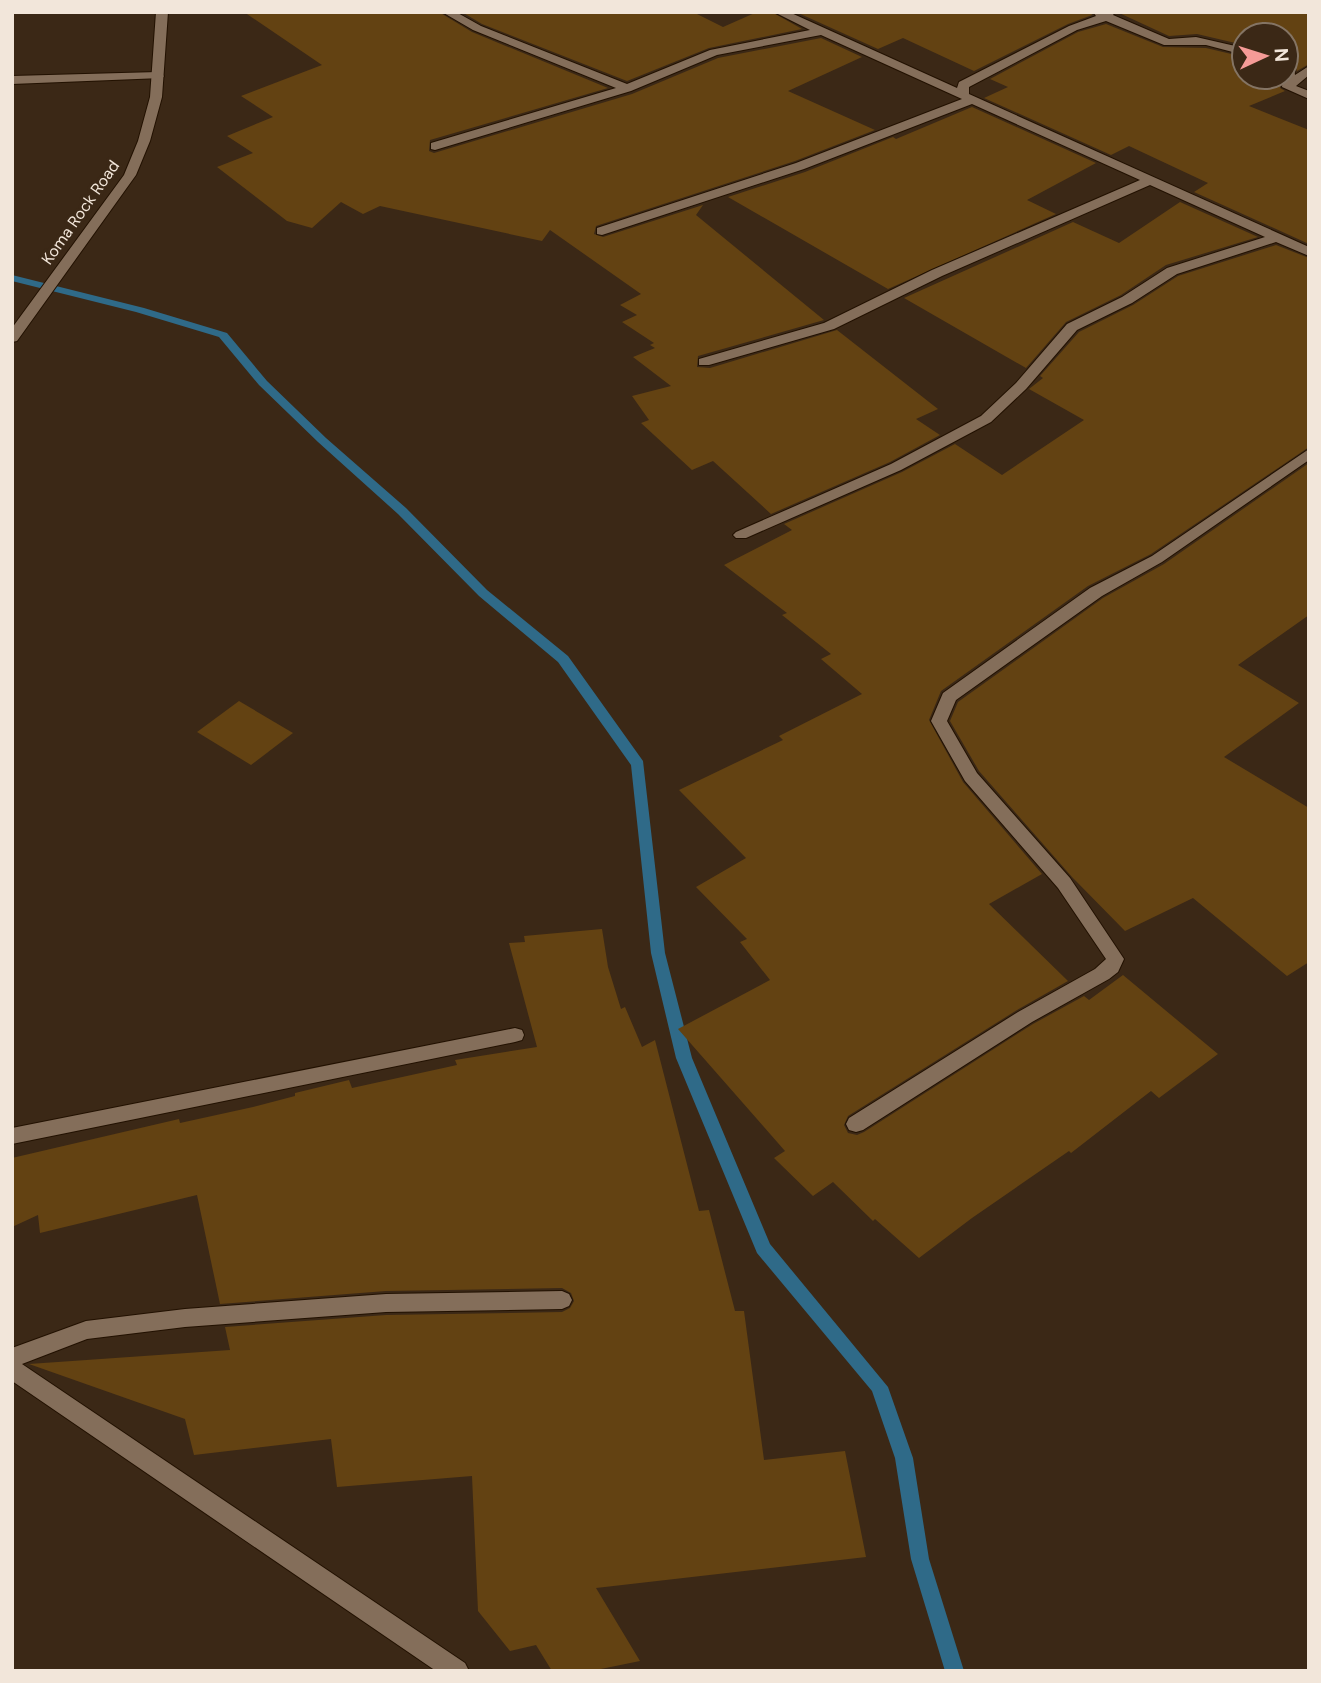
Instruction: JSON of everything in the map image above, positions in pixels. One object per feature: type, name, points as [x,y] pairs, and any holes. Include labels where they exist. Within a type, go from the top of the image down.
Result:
[{"type":"street","name":"Koma Rock Road","points":[[12,338],[130,175],[145,141],[158,76],[162,12]]},
{"type":"street","points":[[447,12],[477,28],[626,88]]},
{"type":"street","points":[[779,12],[1309,252]]},
{"type":"street","points":[[967,97],[963,85],[1105,14],[1168,43],[1179,40],[1230,47]]},
{"type":"street","points":[[435,146],[626,88],[714,52],[820,32]]},
{"type":"street","points":[[12,80],[158,76]]},
{"type":"street","points":[[602,231],[800,166],[967,97]]},
{"type":"street","points":[[704,362],[829,326],[937,273],[1150,180]]},
{"type":"street","points":[[741,535],[896,467],[986,419],[1021,386],[1072,327],[1127,300],[1172,271],[1276,238]]},
{"type":"street","points":[[856,1124],[1025,1017],[1102,974],[1111,967],[1115,959],[1064,883],[971,777],[939,721],[949,696],[1096,592],[1157,559],[1309,453]]},
{"type":"street","points":[[12,1136],[515,1035]]},
{"type":"street","points":[[12,1358],[86,1330],[185,1318],[386,1303],[562,1300]]},
{"type":"street","points":[[12,1368],[457,1671]]},
{"type":"building","points":[[244,12],[439,12],[472,32],[608,88],[430,140],[429,151],[434,153],[632,94],[718,58],[821,38],[862,57],[788,91],[875,130],[795,161],[596,226],[594,234],[603,237],[703,205],[696,215],[824,320],[698,356],[697,367],[710,368],[837,330],[938,409],[916,419],[940,435],[890,462],[771,514],[713,461],[692,470],[641,423],[649,420],[632,396],[671,386],[633,357],[655,348],[650,345],[654,343],[622,322],[637,315],[620,305],[641,294],[550,230],[542,241],[380,206],[363,214],[341,202],[312,228],[287,221],[217,167],[253,153],[227,136],[273,117],[241,96],[322,65]]},
{"type":"building","points":[[462,12],[693,12],[723,27],[757,12],[772,12],[802,29],[709,48],[627,81],[482,24]]},
{"type":"building","points":[[796,12],[1091,12],[1092,15],[1068,24],[974,71],[903,38],[878,49]]},
{"type":"building","points":[[1117,12],[1309,12],[1309,64],[1300,69],[1300,21],[1230,21],[1230,42],[1197,34],[1169,36]]},
{"type":"building","points":[[1106,24],[1163,47],[1206,48],[1230,54],[1230,91],[1285,91],[1249,106],[1309,130],[1309,244],[1194,192],[1208,183],[1129,146],[1111,155],[984,98],[1008,87],[990,79],[1078,32]]},
{"type":"building","points":[[972,107],[1096,163],[1027,200],[1056,214],[888,289],[728,197],[805,172],[893,137],[896,139]]},
{"type":"building","points":[[1180,202],[1258,237],[1166,265],[1121,295],[1066,322],[1026,368],[904,298],[1073,222],[1119,243]]},
{"type":"building","points":[[1276,245],[1309,258],[1309,447],[1151,554],[1088,586],[941,691],[929,720],[963,782],[1042,874],[989,904],[1068,981],[848,1116],[844,1125],[848,1133],[857,1135],[864,1132],[1033,1024],[1084,996],[1089,1000],[1123,975],[1218,1054],[1159,1098],[1151,1091],[1071,1153],[1069,1151],[972,1218],[919,1258],[875,1219],[873,1221],[833,1182],[813,1196],[774,1158],[785,1151],[678,1029],[770,980],[740,942],[747,939],[696,887],[746,858],[679,790],[783,740],[779,736],[862,694],[821,659],[831,654],[782,615],[787,613],[724,565],[792,530],[784,524],[902,472],[955,444],[1002,475],[1084,420],[1029,389],[1043,378],[1040,376],[1079,332],[1133,305],[1178,276]]},
{"type":"building","points":[[1309,463],[1309,615],[1238,665],[1299,703],[1224,757],[1309,808],[1309,962],[1287,976],[1193,898],[1125,931],[1072,877],[979,771],[950,721],[958,702],[1103,598],[1164,564]]},
{"type":"building","points":[[239,701],[293,733],[251,765],[197,732]]},
{"type":"building","points":[[602,929],[608,967],[621,1009],[625,1007],[642,1047],[655,1040],[699,1211],[709,1210],[735,1311],[744,1311],[764,1460],[845,1451],[866,1557],[596,1588],[640,1661],[591,1671],[552,1671],[536,1645],[510,1651],[478,1611],[472,1476],[337,1487],[331,1439],[194,1455],[185,1419],[29,1364],[230,1350],[225,1327],[386,1315],[562,1312],[570,1308],[574,1301],[571,1293],[562,1288],[386,1291],[220,1304],[197,1195],[40,1233],[38,1215],[12,1227],[12,1158],[179,1119],[180,1123],[253,1107],[295,1096],[295,1093],[349,1080],[352,1088],[457,1065],[455,1060],[537,1047],[509,943],[525,942],[524,936]]},
{"type":"waterway","points":[[12,278],[140,310],[223,335],[263,383],[322,440],[402,511],[483,593],[563,659],[638,764],[658,953],[684,1058],[763,1248],[879,1387],[904,1458],[920,1559],[955,1671]]}]
